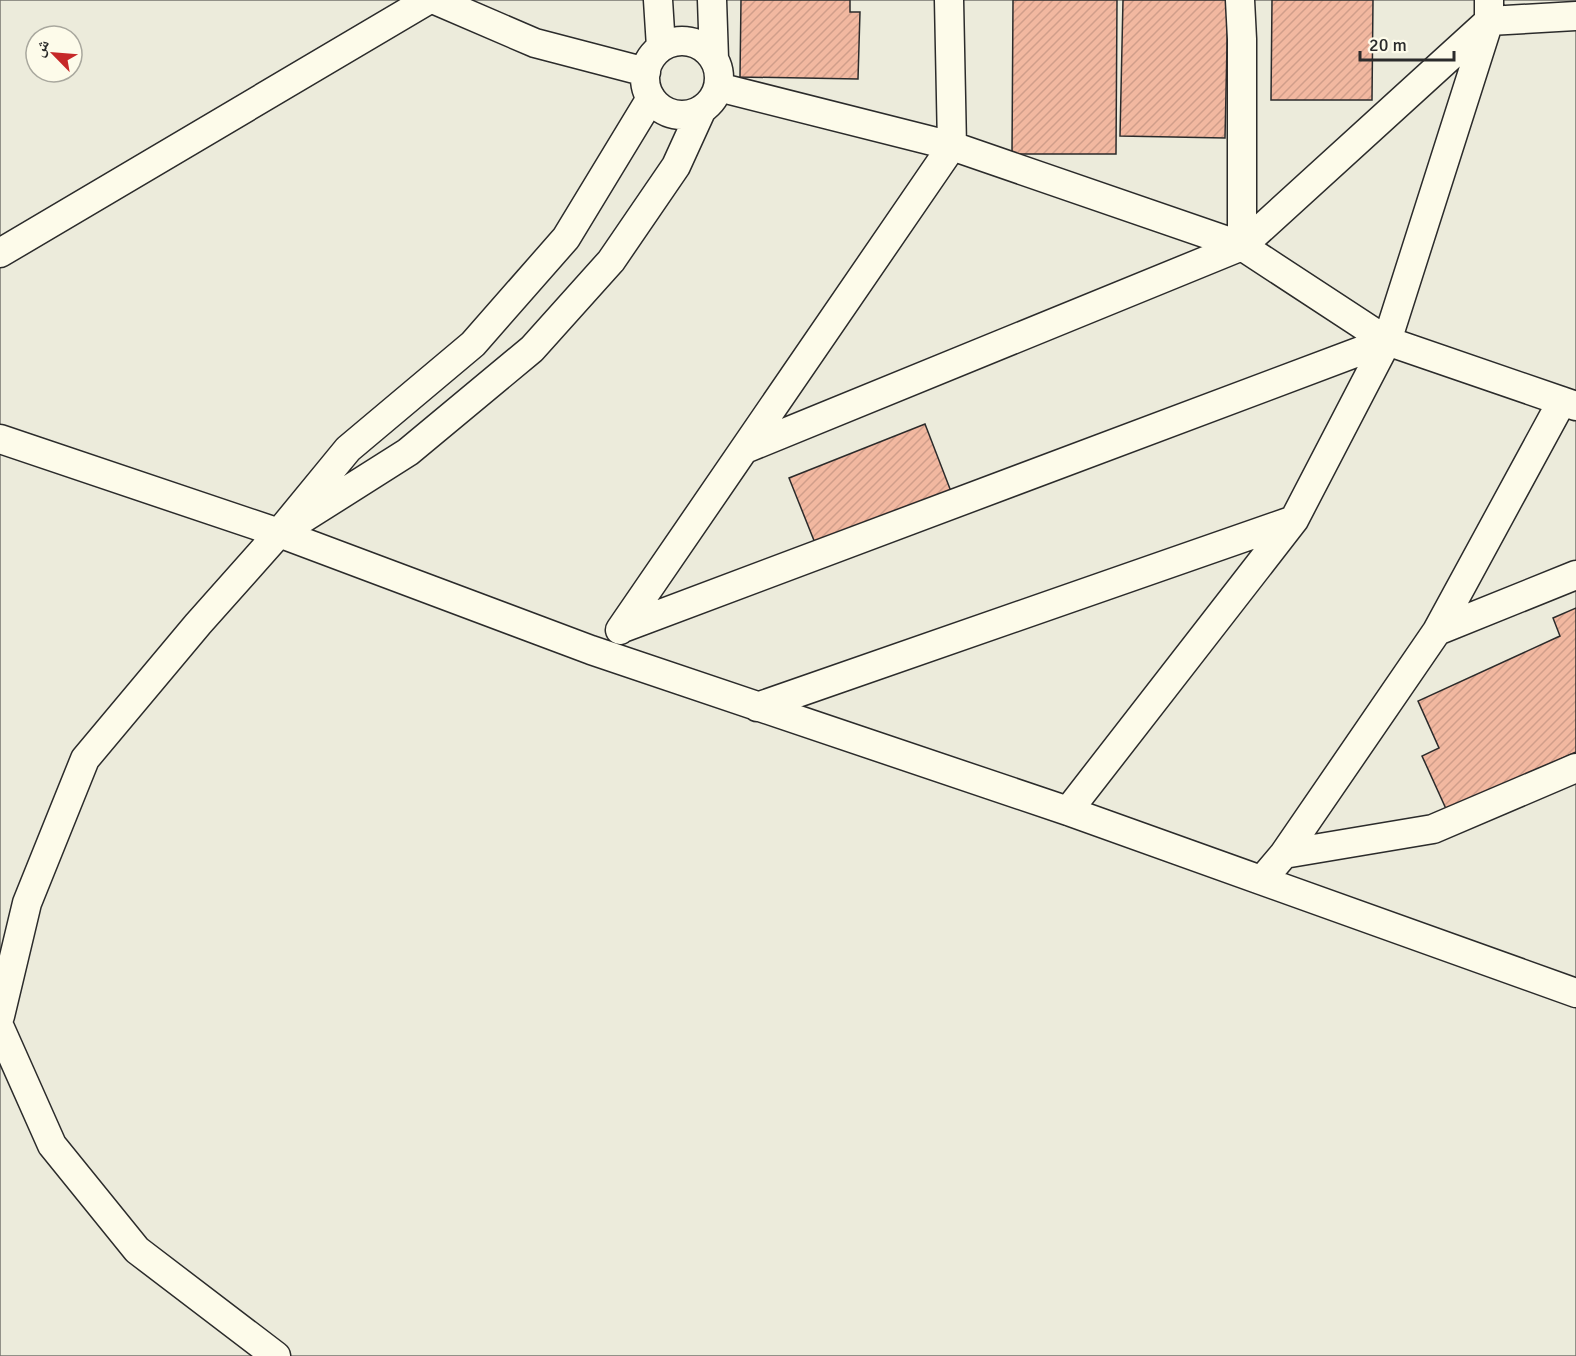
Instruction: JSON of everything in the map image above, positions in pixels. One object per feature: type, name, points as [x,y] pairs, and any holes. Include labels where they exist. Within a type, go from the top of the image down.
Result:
[{"type":"street","points":[[0,253],[428,0]]},
{"type":"street","points":[[435,0],[535,42],[648,85],[661,108],[674,114],[689,115],[710,98]]},
{"type":"street","points":[[658,0],[661,47]]},
{"type":"street","points":[[279,533],[408,452],[532,349],[611,261],[676,166],[710,98],[719,72],[714,58],[712,0]]},
{"type":"street","points":[[623,628],[952,146],[949,0]]},
{"type":"street","points":[[1240,0],[1242,246]]},
{"type":"street","points":[[745,449],[1242,246],[1489,10],[1576,16]]},
{"type":"street","points":[[1068,811],[1294,520],[1387,341],[1489,10]]},
{"type":"street","points":[[0,1016],[27,903],[85,759],[348,449],[473,344],[566,238],[648,85],[651,58],[661,47],[675,41],[690,41],[703,47],[714,58]]},
{"type":"street","points":[[710,98],[952,146],[1242,246],[1387,341],[1569,404],[1437,631],[1284,854],[1262,880]]},
{"type":"street","points":[[591,650],[623,628],[1387,341]]},
{"type":"street","points":[[0,440],[279,533],[591,650],[1068,811],[1576,993]]},
{"type":"street","points":[[757,707],[1294,520]]},
{"type":"street","points":[[1437,631],[1576,574]]},
{"type":"street","points":[[1284,854],[1433,829],[1576,768]]},
{"type":"street","points":[[0,1028],[52,1145],[137,1250],[276,1356]]},
{"type":"shaded area","points":[[0,0],[1576,0],[1576,1356],[0,1356]]},
{"type":"building","points":[[741,0],[850,0],[850,12],[860,12],[858,79],[740,77]]},
{"type":"building","points":[[1013,0],[1117,0],[1116,154],[1012,154]]},
{"type":"building","points":[[1123,0],[1228,0],[1225,138],[1120,136]]},
{"type":"building","points":[[1272,0],[1373,0],[1372,100],[1271,100]]},
{"type":"building","points":[[925,424],[952,494],[817,548],[789,478]]},
{"type":"building","points":[[1576,608],[1576,752],[1447,811],[1422,756],[1439,748],[1418,701],[1560,636],[1553,618]]}]
